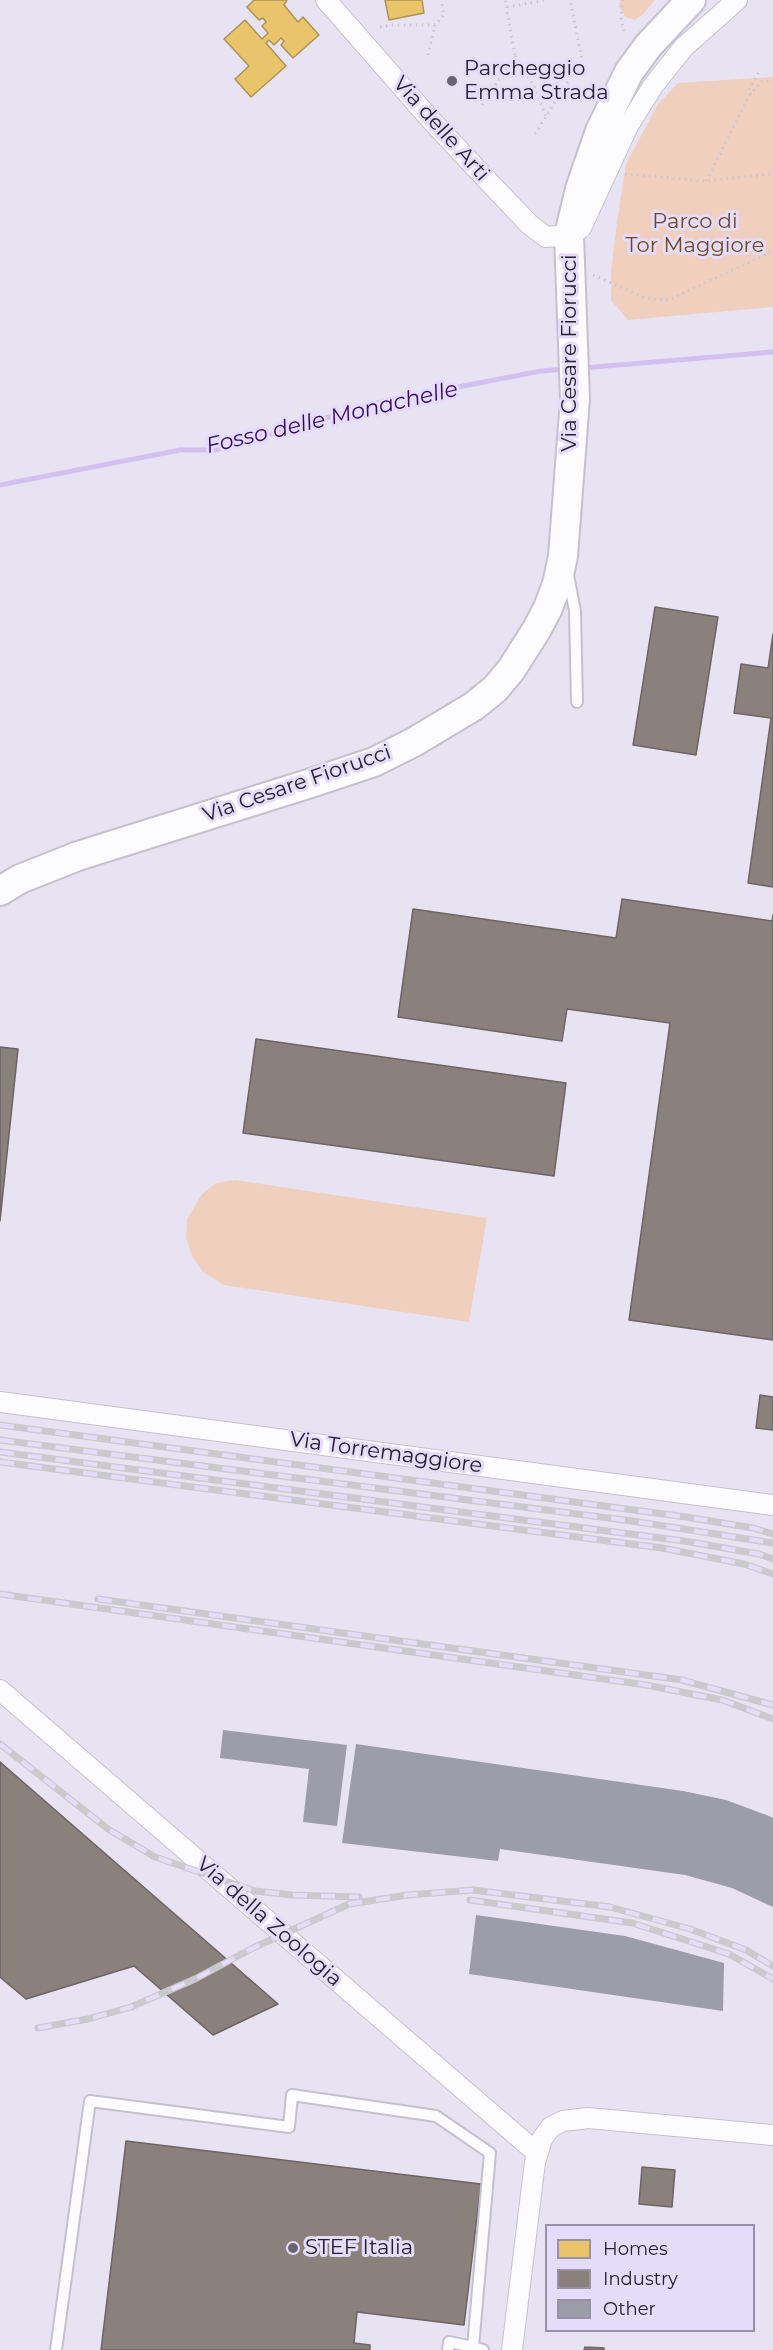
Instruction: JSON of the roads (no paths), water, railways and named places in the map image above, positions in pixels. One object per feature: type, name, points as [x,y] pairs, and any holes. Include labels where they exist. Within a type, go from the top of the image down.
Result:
[{"type":"street","name":"Via delle Arti","points":[[326,0],[430,119],[529,224],[546,237],[569,235]]},
{"type":"street","name":"Via Cesare Fiorucci","points":[[0,891],[20,879],[78,856],[374,762],[444,725],[495,689],[524,651],[548,608],[557,584],[564,551],[574,399],[569,235],[580,189],[595,143],[614,100],[637,60],[692,0]]},
{"type":"street","points":[[569,235],[583,224],[635,114],[670,62],[695,36],[737,0]]},
{"type":"street","name":"Via Torremaggiore","points":[[0,1402],[773,1504]]},
{"type":"street","name":"Via della Zoologia","points":[[0,1690],[537,2153]]},
{"type":"street","points":[[512,2350],[537,2153],[542,2139],[551,2127],[574,2118],[773,2134]]},
{"type":"lane","points":[[564,551],[575,611],[578,702]]},
{"type":"lane","points":[[56,2350],[90,2101],[290,2127],[292,2095],[436,2116],[490,2153],[478,2348],[449,2342],[448,2350]]},
{"type":"waterway","name":"Fosso delle Monachelle","points":[[583,368],[773,352]]},
{"type":"waterway","name":"Fosso delle Monachelle","points":[[0,485],[180,450],[215,450],[381,402],[541,371],[565,369]]},
{"type":"railway","points":[[0,1425],[686,1517],[753,1528],[773,1534]]},
{"type":"railway","points":[[0,1440],[632,1521],[773,1543]]},
{"type":"railway","points":[[0,1452],[684,1541],[759,1554],[773,1559]]},
{"type":"railway","points":[[0,1462],[662,1548],[744,1564],[773,1574]]},
{"type":"railway","points":[[0,1594],[646,1685],[722,1700],[773,1719]]},
{"type":"railway","points":[[98,1599],[682,1680],[773,1705]]},
{"type":"railway","points":[[0,1744],[108,1829],[155,1857],[255,1891],[292,1895],[359,1897]]},
{"type":"railway","points":[[38,2028],[88,2019],[131,2007],[195,1979],[253,1948],[349,1904],[408,1895],[473,1890],[610,1907],[690,1929],[746,1950],[773,1966]]},
{"type":"railway","points":[[470,1900],[632,1923],[729,1954],[773,1979]]},
{"type":"place","name":"Parcheggio Emma Strada","points":[[452,81]]},
{"type":"place","name":"STEF Italia","points":[[293,2248]]},
{"type":"park label","name":"Parco di Tor Maggiore","points":[[695,234]]}]
